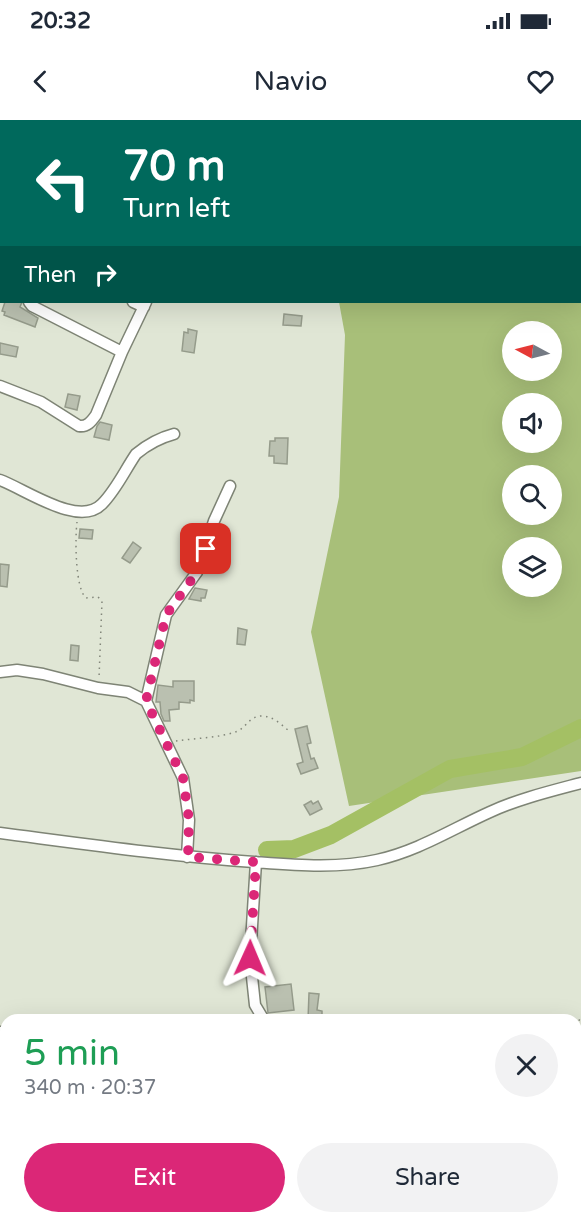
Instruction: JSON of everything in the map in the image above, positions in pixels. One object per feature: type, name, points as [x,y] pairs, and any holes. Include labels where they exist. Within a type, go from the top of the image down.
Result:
[{"type":"street","points":[[30,303],[122,352]]},
{"type":"street","points":[[0,386],[41,402],[74,423],[83,426],[91,423],[145,304]]},
{"type":"street","points":[[0,480],[52,505],[89,512],[101,505],[136,454],[151,442],[174,434]]},
{"type":"street","points":[[146,701],[166,615],[197,572],[214,521],[230,486]]},
{"type":"street","points":[[0,672],[27,671],[98,688],[128,692],[146,701],[183,778],[189,820],[188,857]]},
{"type":"street","points":[[0,834],[188,857],[334,865],[374,861],[427,843],[492,811],[581,783]]},
{"type":"street","points":[[256,862],[250,958],[255,1005],[260,1014]]},
{"type":"path","points":[[78,511],[76,540],[81,592],[86,598],[99,597],[102,604],[98,688]]},
{"type":"path","points":[[167,742],[235,732],[253,718],[260,716],[273,718],[290,732]]},
{"type":"green space","points":[[339,303],[581,303],[581,771],[349,806],[311,632],[339,497],[345,335]]},
{"type":"building","points":[[5,303],[22,303],[20,307],[38,318],[35,327],[4,315],[5,312],[2,311]]},
{"type":"building","points":[[284,314],[302,316],[301,326],[283,325]]},
{"type":"building","points":[[188,329],[197,331],[194,353],[182,351],[184,332],[188,333]]},
{"type":"building","points":[[0,343],[18,347],[16,357],[0,354]]},
{"type":"building","points":[[68,394],[80,396],[77,410],[65,407]]},
{"type":"building","points":[[100,422],[112,425],[109,440],[94,437]]},
{"type":"building","points":[[275,438],[288,438],[287,464],[274,463],[274,456],[269,456],[270,441],[275,441]]},
{"type":"building","points":[[80,529],[93,530],[92,539],[79,538]]},
{"type":"building","points":[[133,542],[141,548],[130,563],[122,558]]},
{"type":"building","points":[[0,564],[9,565],[7,587],[0,586]]},
{"type":"building","points":[[195,588],[207,590],[205,598],[201,598],[201,601],[189,599]]},
{"type":"building","points":[[238,628],[247,630],[245,645],[237,644]]},
{"type":"building","points":[[71,645],[79,646],[78,661],[70,660]]},
{"type":"building","points":[[173,681],[194,681],[194,701],[179,702],[179,709],[169,710],[170,721],[164,721],[160,702],[156,702],[158,685],[173,687]]},
{"type":"building","points":[[307,726],[311,743],[307,744],[311,759],[314,758],[318,768],[301,774],[297,764],[303,762],[295,729]]},
{"type":"building","points":[[311,801],[313,804],[318,801],[322,809],[310,815],[304,805]]},
{"type":"building","points":[[291,984],[294,1010],[268,1013],[265,987]]},
{"type":"building","points":[[309,993],[319,994],[317,1010],[322,1011],[322,1014],[308,1014]]},
{"type":"waterway","points":[[267,850],[294,849],[331,835],[450,769],[522,757],[581,728]]},
{"type":"route","points":[[206,549],[197,572],[166,615],[146,701],[183,778],[189,820],[188,857],[256,862],[249,945],[250,958]]}]
